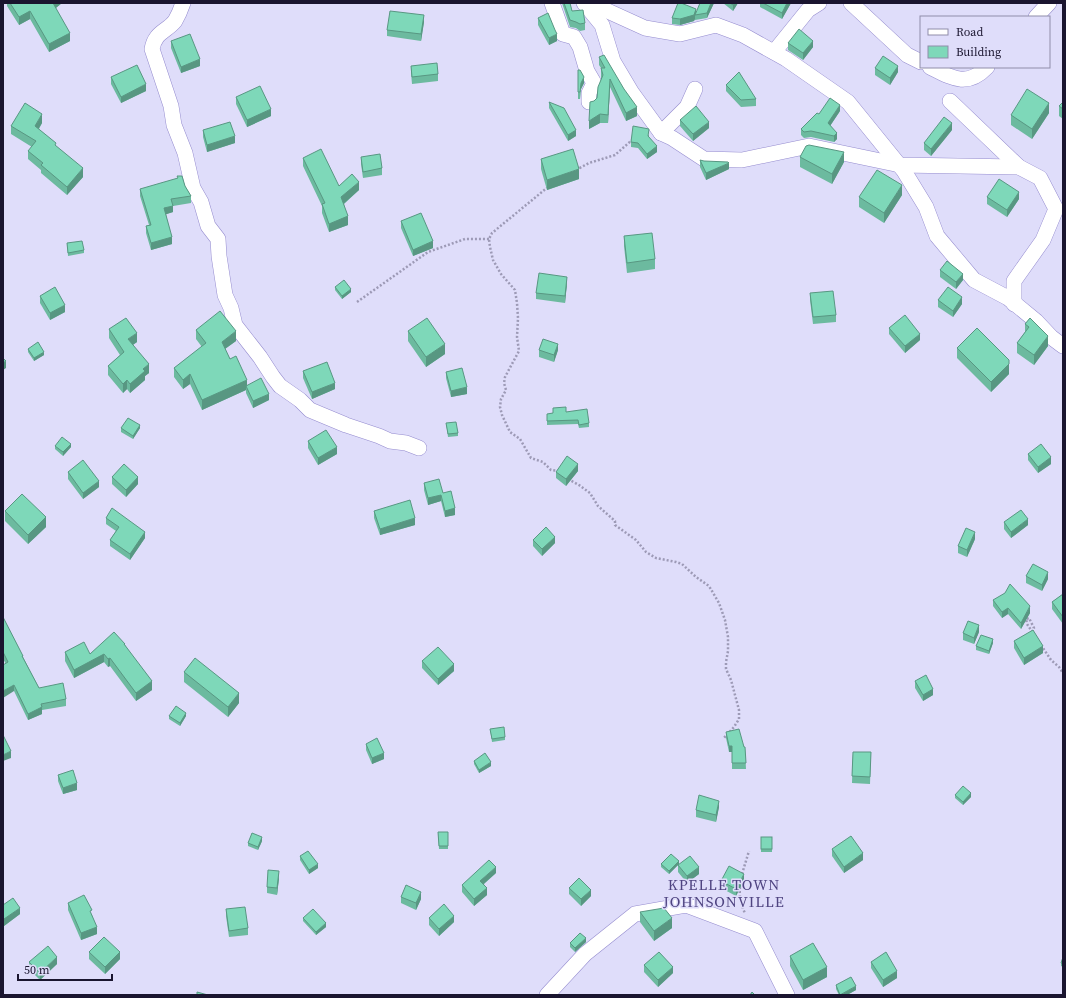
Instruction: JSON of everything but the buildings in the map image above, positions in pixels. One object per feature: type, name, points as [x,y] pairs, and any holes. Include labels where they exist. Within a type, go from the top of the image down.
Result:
[{"type":"street","points":[[183,3],[175,21],[163,30],[153,43],[152,49],[171,106],[174,125],[185,153],[193,188],[202,202],[208,226],[218,239],[225,295],[231,308],[235,325],[280,386],[300,400],[310,410],[390,441],[406,443],[419,448]]},
{"type":"street","points":[[552,3],[563,34],[574,37],[580,46],[587,71],[594,83],[589,93],[589,102]]},
{"type":"street","points":[[584,3],[602,26],[613,61],[632,93],[661,133],[672,138],[704,159],[742,160],[809,146],[900,166],[1019,167]]},
{"type":"street","points":[[590,3],[645,28],[680,34],[716,25],[743,35],[786,59],[848,102],[900,166],[926,207],[937,236],[974,280],[1008,298],[1063,346]]},
{"type":"street","points":[[774,52],[808,10],[819,3]]},
{"type":"street","points":[[851,3],[906,55],[920,62]]},
{"type":"street","points":[[1037,16],[1049,3]]},
{"type":"street","points":[[932,68],[959,80],[972,78],[986,68]]},
{"type":"street","points":[[661,133],[687,106],[695,89]]},
{"type":"street","points":[[950,101],[1019,167],[1040,178],[1061,209],[1014,281],[1014,304]]},
{"type":"street","points":[[547,995],[585,954],[635,914],[686,905],[755,931],[787,995]]},
{"type":"path","points":[[573,172],[589,163],[616,156],[636,136]]},
{"type":"path","points":[[548,187],[492,233],[489,239],[493,260],[515,290],[517,303],[517,337],[519,351],[505,378],[504,383],[506,390],[500,399],[502,415],[510,432],[520,439],[531,458],[544,462],[551,470],[558,471],[562,474]]},
{"type":"path","points":[[357,302],[428,252],[465,239],[489,239]]},
{"type":"path","points":[[566,478],[590,493],[598,506],[615,520],[615,525],[636,540],[646,552],[656,558],[682,564],[708,586],[719,603],[725,620],[728,637],[726,669],[731,680],[739,710],[739,719],[724,739]]},
{"type":"path","points":[[1032,632],[1034,628],[1029,618],[1026,619],[1027,624],[1032,632],[1036,638]]},
{"type":"path","points":[[1040,643],[1051,660],[1063,673]]},
{"type":"path","points":[[741,879],[749,851]]},
{"type":"path","points":[[740,885],[739,892],[742,906],[755,931]]},
{"type":"district","name":"KPELLE TOWN JOHNSONVILLE","points":[[724,892]]}]
